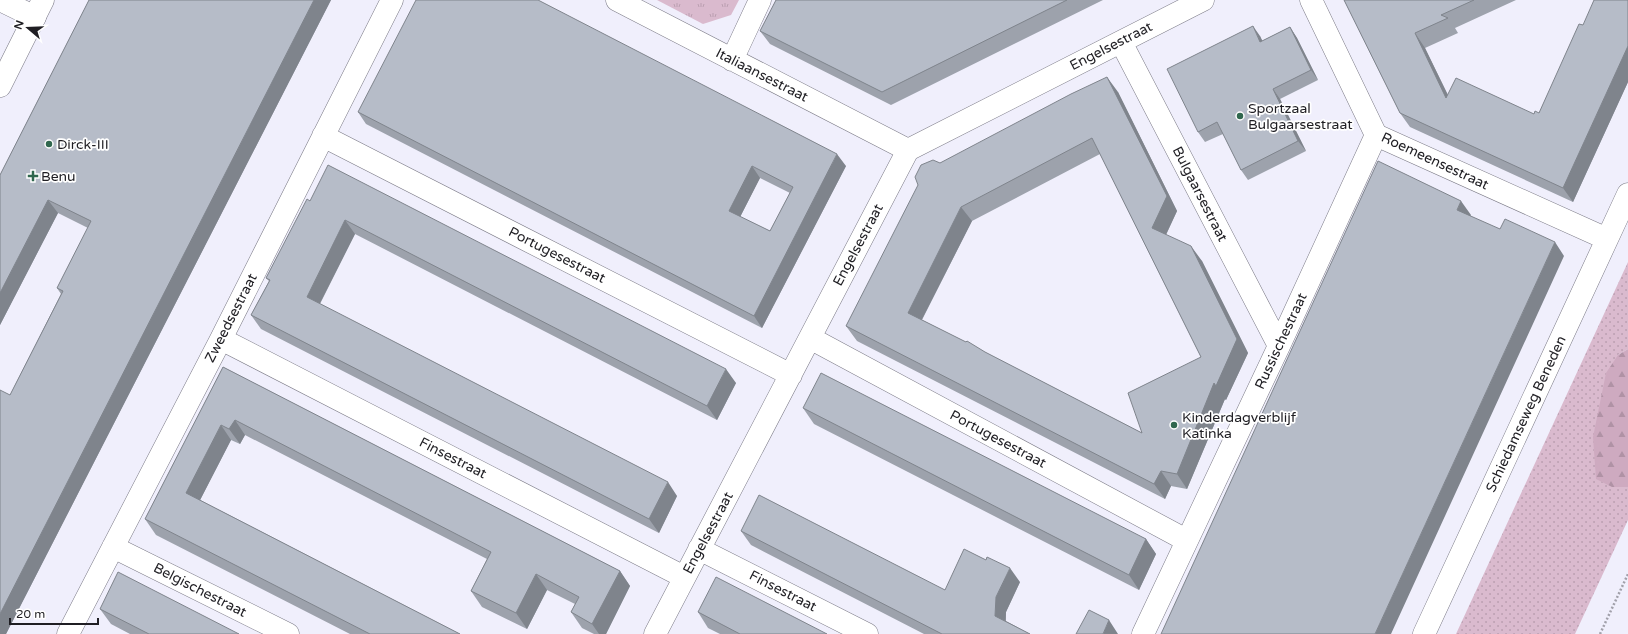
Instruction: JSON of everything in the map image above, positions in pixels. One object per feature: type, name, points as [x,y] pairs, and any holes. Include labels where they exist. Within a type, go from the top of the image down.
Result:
[{"type":"street","points":[[0,0],[39,9],[0,86]]},
{"type":"street","name":"Zweedsestraat","points":[[68,634],[221,339],[322,136],[392,0]]},
{"type":"street","name":"Italiaansestraat","points":[[617,0],[908,150]]},
{"type":"street","points":[[732,60],[760,0]]},
{"type":"street","name":"Engelsestraat","points":[[655,634],[908,150],[1202,0]]},
{"type":"street","name":"Roemeensestraat","points":[[1311,0],[1376,134],[1607,239]]},
{"type":"street","name":"Bulgaarsestraat","points":[[1121,42],[1279,346]]},
{"type":"street","name":"Russischestraat","points":[[1143,634],[1186,540],[1279,346],[1376,134]]},
{"type":"street","name":"Portugesestraat","points":[[322,136],[791,375]]},
{"type":"street","name":"Schiedamseweg Beneden","points":[[1424,634],[1628,194]]},
{"type":"street","name":"Portugesestraat","points":[[810,338],[1186,540]]},
{"type":"street","name":"Finsestraat","points":[[221,339],[684,577]]},
{"type":"street","name":"Belgischestraat","points":[[113,547],[288,634]]},
{"type":"street","name":"Finsestraat","points":[[699,549],[867,634]]},
{"type":"path","points":[[1600,634],[1628,574]]},
{"type":"green space","points":[[657,0],[739,0],[731,15],[703,24]]},
{"type":"green space","points":[[1628,262],[1628,349],[1618,355],[1612,487],[1628,487],[1628,520],[1575,634],[1456,634]]},
{"type":"green space","points":[[1628,349],[1628,487],[1612,487],[1596,479],[1593,437],[1606,373],[1618,355]]},
{"type":"building","points":[[89,0],[314,0],[0,614],[0,390],[10,395],[63,291],[57,288],[91,221],[48,200],[0,293],[0,175]]},
{"type":"building","points":[[416,0],[538,0],[837,154],[754,316],[358,112]],"holes":[[[752,166],[793,187],[770,231],[729,211]]]},
{"type":"building","points":[[776,0],[1067,0],[882,92],[760,31]]},
{"type":"building","points":[[1344,0],[1474,0],[1441,15],[1448,18],[1415,33],[1446,98],[1456,78],[1534,114],[1535,111],[1539,113],[1579,24],[1583,25],[1594,0],[1628,0],[1628,46],[1563,188],[1400,113]]},
{"type":"building","name":"Sportzaal Bulgaarsestraat","points":[[1253,26],[1260,42],[1290,27],[1311,70],[1273,89],[1298,141],[1241,170],[1217,122],[1198,132],[1167,69]]},
{"type":"building","points":[[1107,77],[1167,196],[1152,228],[1191,246],[1237,339],[1216,386],[1214,383],[1177,474],[1161,471],[1154,484],[846,326],[918,185],[915,177],[921,165],[933,160],[940,163],[1071,94]],"holes":[[[1092,138],[1201,357],[1128,393],[1142,433],[985,352],[967,341],[966,342],[908,313],[961,207]]]},
{"type":"building","points":[[1378,161],[1461,201],[1457,210],[1500,229],[1505,219],[1555,242],[1375,634],[1161,634]]},
{"type":"building","points":[[328,165],[726,369],[707,406],[345,220],[307,297],[668,482],[649,519],[251,315],[270,280],[266,278],[307,199],[310,201]]},
{"type":"building","points":[[223,367],[620,571],[592,624],[571,612],[579,597],[536,574],[516,613],[471,591],[491,552],[235,420],[229,429],[221,425],[186,493],[460,634],[370,634],[145,519]]},
{"type":"building","points":[[821,373],[1146,539],[1129,575],[803,408]]},
{"type":"building","points":[[759,495],[945,590],[964,549],[986,560],[987,557],[1010,568],[996,597],[995,616],[1030,634],[942,634],[741,531]]},
{"type":"building","points":[[118,572],[239,634],[149,634],[100,609]]},
{"type":"building","points":[[716,577],[827,634],[740,634],[698,612]]},
{"type":"building","points":[[1089,610],[1109,620],[1103,634],[1076,634]]},
{"type":"place","name":"Sportzaal Bulgaarsestraat","points":[[1240,116]]},
{"type":"place","name":"Dirck-III","points":[[49,144]]},
{"type":"place","name":"Benu","points":[[33,176]]},
{"type":"place","name":"Kinderdagverblijf Katinka","points":[[1174,425]]}]
